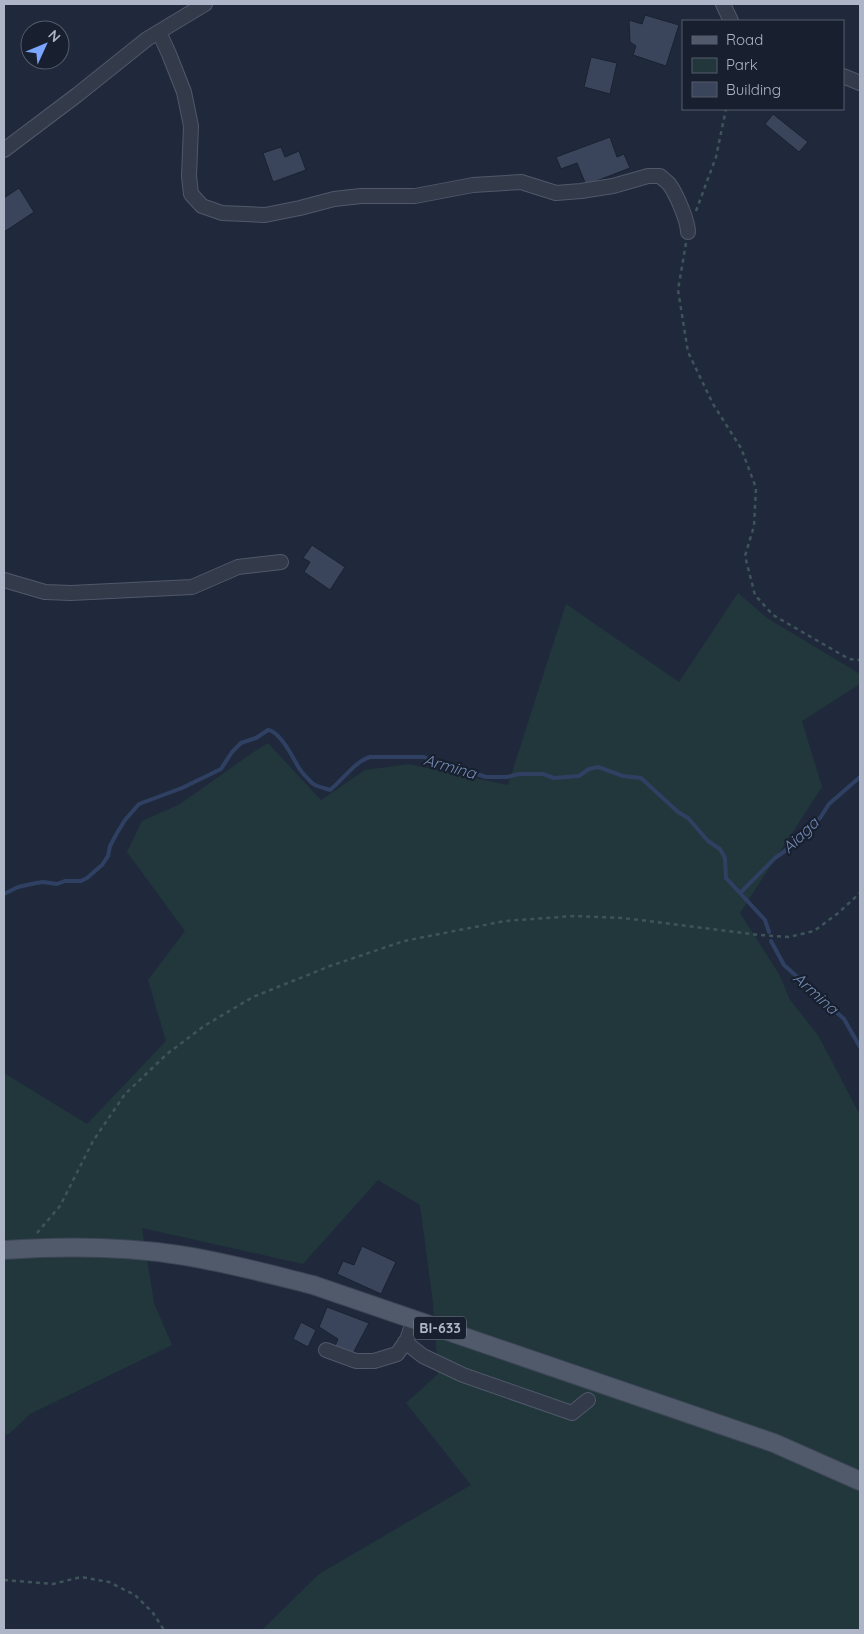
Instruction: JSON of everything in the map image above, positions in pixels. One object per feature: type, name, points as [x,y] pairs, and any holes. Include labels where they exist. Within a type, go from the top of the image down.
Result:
[{"type":"main road","name":"BI-633","points":[[4,1250],[65,1247],[118,1249],[187,1256],[239,1266],[313,1285],[774,1443],[860,1481]]},
{"type":"street","points":[[4,150],[130,52],[158,32],[205,4]]},
{"type":"street","points":[[723,4],[731,20]]},
{"type":"street","points":[[158,32],[184,92],[191,126],[189,176],[191,194],[202,206],[222,213],[265,215],[334,199],[361,196],[415,196],[473,185],[521,182],[556,193],[581,192],[613,186],[648,176],[660,176],[677,198],[688,225],[688,232]]},
{"type":"street","points":[[844,76],[860,82]]},
{"type":"street","points":[[4,580],[45,592],[71,593],[192,587],[238,567],[281,562]]},
{"type":"street","points":[[326,1350],[356,1361],[374,1361],[397,1354],[406,1342],[414,1319]]},
{"type":"street","points":[[406,1342],[422,1356],[463,1375],[555,1408],[572,1413],[588,1400]]},
{"type":"path","points":[[726,110],[716,157],[688,232],[678,290],[688,352],[713,404],[741,448],[756,488],[754,526],[746,556],[755,595],[773,615],[849,658],[860,660]]},
{"type":"path","points":[[22,1248],[33,1239],[60,1206],[93,1141],[125,1094],[168,1054],[204,1026],[253,997],[330,966],[404,941],[505,921],[574,916],[613,918],[760,935],[789,936],[814,931],[837,914],[860,893]]},
{"type":"path","points":[[4,1580],[53,1584],[81,1577],[109,1582],[135,1595],[153,1613],[164,1630]]},
{"type":"green space","points":[[738,593],[767,618],[860,674],[860,684],[802,721],[822,787],[740,913],[779,974],[790,1000],[818,1035],[860,1115],[860,1630],[262,1630],[319,1574],[471,1485],[406,1403],[438,1374],[433,1303],[420,1205],[378,1180],[303,1264],[142,1228],[154,1303],[172,1345],[30,1414],[9,1434],[4,1435],[4,1073],[87,1124],[166,1041],[148,980],[185,931],[127,852],[142,821],[180,804],[268,743],[321,800],[365,770],[409,764],[508,785],[566,604],[679,682]]},
{"type":"building","points":[[645,15],[679,25],[666,66],[633,55],[636,46],[630,42],[629,20],[642,24]]},
{"type":"building","points":[[591,57],[617,63],[610,94],[584,87]]},
{"type":"building","points":[[773,114],[808,142],[799,152],[765,124]]},
{"type":"building","points":[[610,137],[617,157],[624,154],[630,168],[586,185],[577,163],[561,169],[556,157]]},
{"type":"building","points":[[281,147],[285,157],[299,151],[306,170],[273,182],[263,153]]},
{"type":"building","points":[[19,188],[34,212],[4,232],[4,198]]},
{"type":"building","points":[[312,545],[345,567],[330,590],[304,572],[310,562],[303,558]]},
{"type":"building","points":[[362,1246],[396,1262],[381,1294],[337,1274],[343,1261],[354,1265]]},
{"type":"building","points":[[327,1307],[369,1323],[351,1357],[334,1348],[338,1339],[319,1327]]},
{"type":"building","points":[[301,1322],[316,1330],[308,1347],[293,1339]]},
{"type":"waterway","name":"Armina","points":[[4,894],[18,887],[36,883],[57,884],[65,881],[81,881],[87,878],[102,865],[108,856],[110,846],[117,833],[139,804],[182,788],[221,769],[232,752],[241,743],[256,738],[268,730],[282,740],[300,770],[312,783],[330,790],[354,767],[370,757],[424,757],[486,777],[507,777],[519,774],[543,774],[554,778],[579,776],[589,769],[598,767],[623,776],[641,778],[678,812],[688,818],[708,841],[720,849],[725,858],[726,878],[765,920],[769,932]]},
{"type":"waterway","name":"Aiaga","points":[[740,893],[775,858],[785,851],[796,838],[820,818],[829,804],[860,777]]},
{"type":"waterway","name":"Armina","points":[[771,941],[784,965],[844,1019],[860,1047]]}]
